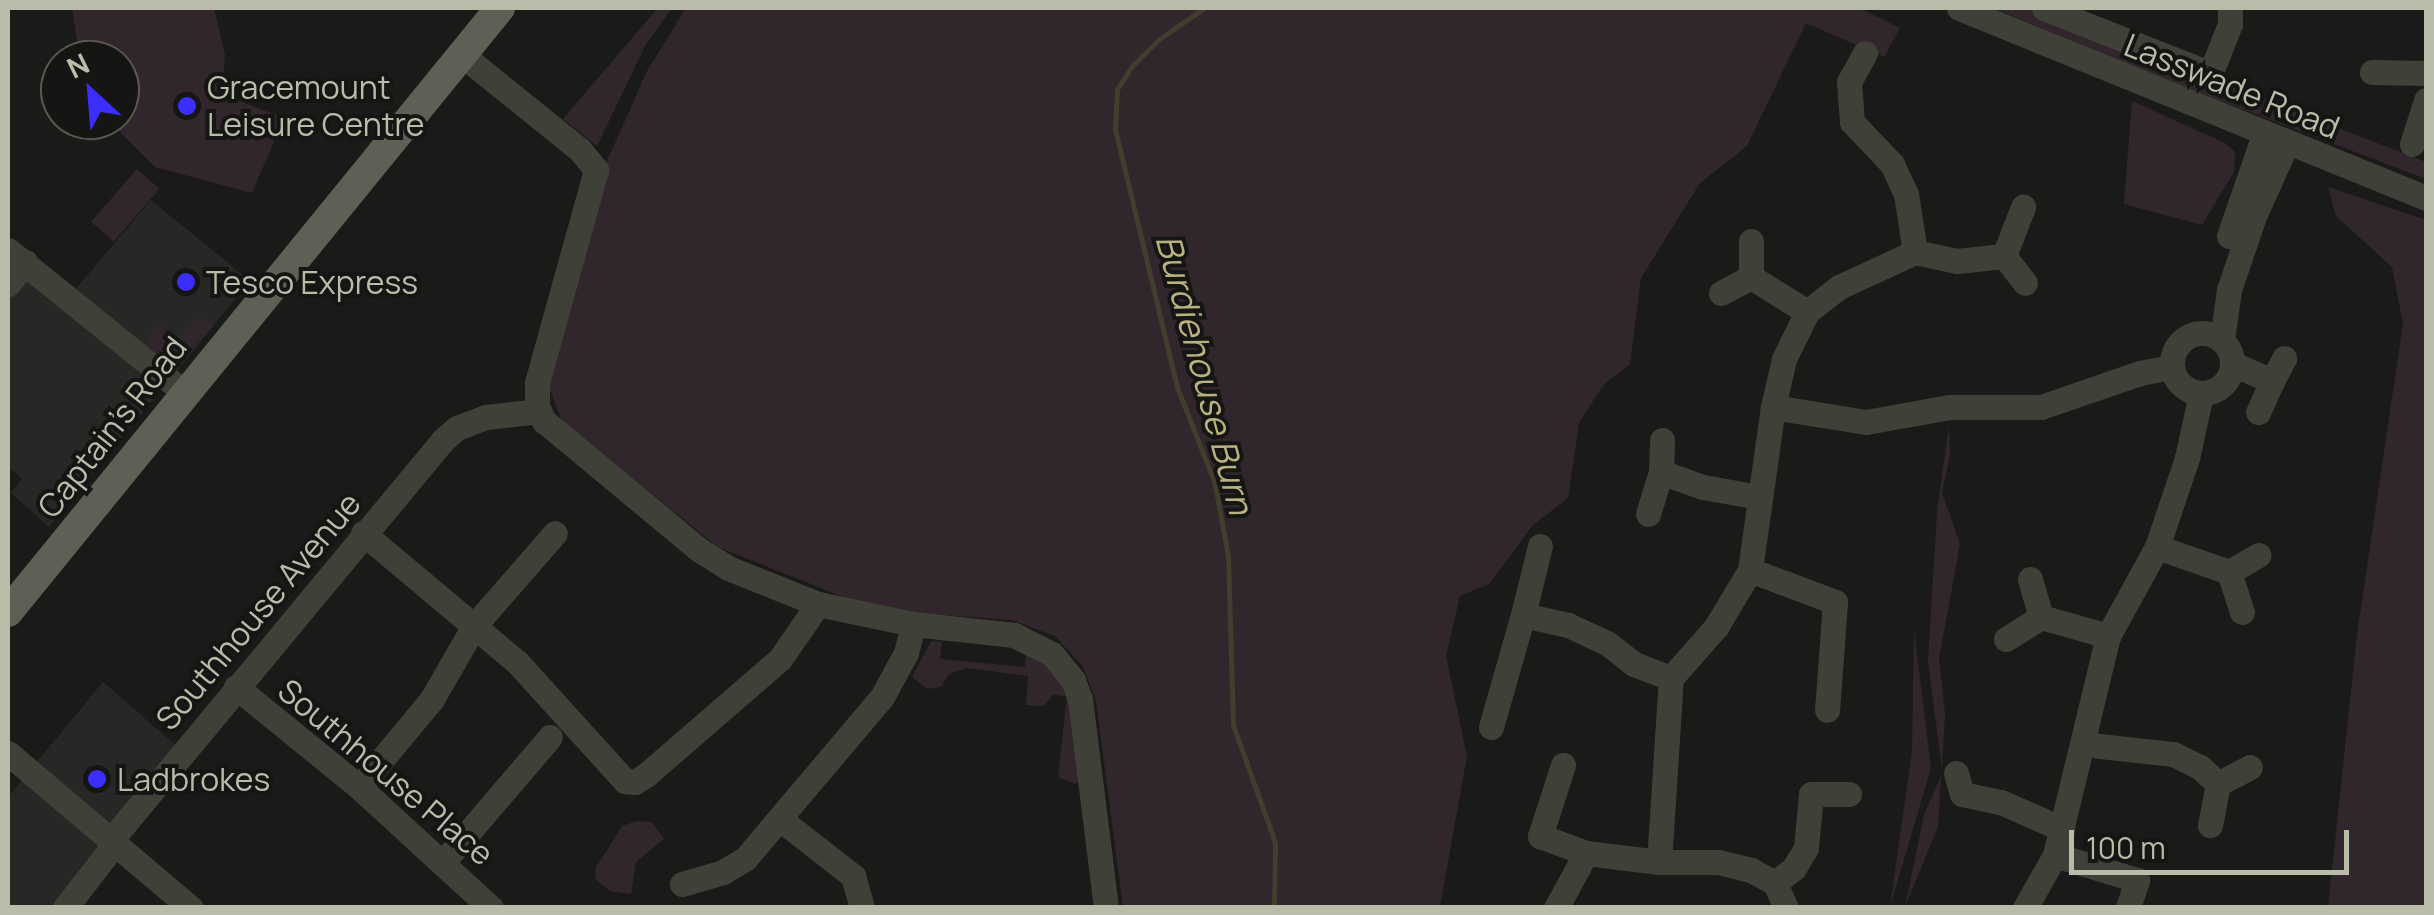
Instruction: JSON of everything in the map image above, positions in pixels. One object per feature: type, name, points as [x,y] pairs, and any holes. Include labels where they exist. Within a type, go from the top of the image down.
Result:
[{"type":"main road","name":"Captain's Road","points":[[8,612],[500,8]]},
{"type":"street","name":"Lasswade Road","points":[[1959,8],[2275,140],[2426,198]]},
{"type":"street","name":"Lasswade Road","points":[[2044,8],[2204,72],[2214,67],[2230,24],[2230,8]]},
{"type":"street","points":[[1865,53],[1848,82],[1852,122],[1892,164],[1906,194],[1915,252]]},
{"type":"street","points":[[462,54],[580,150],[596,170],[537,383],[539,411],[554,430],[698,550],[728,568],[818,604],[913,624],[1030,640],[1052,654],[1073,680],[1080,699],[1106,908]]},
{"type":"street","points":[[2372,72],[2426,73]]},
{"type":"street","points":[[2412,144],[2426,100]]},
{"type":"street","points":[[2201,394],[2226,382],[2213,289],[2275,140]]},
{"type":"street","points":[[2004,256],[2023,206]]},
{"type":"street","points":[[1750,241],[1752,278]]},
{"type":"street","points":[[1659,862],[1671,678],[1716,627],[1750,570],[1784,360],[1808,312],[1839,287],[1915,252],[1957,261],[2004,256]]},
{"type":"street","points":[[8,284],[16,256],[185,393]]},
{"type":"street","points":[[2004,256],[2025,283]]},
{"type":"street","points":[[1752,278],[1808,312]]},
{"type":"street","points":[[1721,293],[1752,278]]},
{"type":"street","points":[[2201,394],[2178,383],[2172,367],[2176,347],[2219,346],[2278,370],[2258,412]]},
{"type":"street","points":[[1774,406],[1866,422],[1949,406],[2041,407],[2172,367]]},
{"type":"street","points":[[2025,908],[2055,855],[2108,636],[2157,547],[2187,458],[2201,394]]},
{"type":"street","name":"Southhouse Avenue","points":[[65,908],[236,687],[363,533],[457,428],[486,416],[539,411]]},
{"type":"street","points":[[1648,514],[1660,472],[1662,440]]},
{"type":"street","points":[[1660,472],[1703,488],[1759,497]]},
{"type":"street","points":[[363,533],[528,674],[617,776],[635,782],[780,660],[818,604]]},
{"type":"street","points":[[359,787],[432,700],[474,626],[555,533]]},
{"type":"street","points":[[1490,726],[1540,546]]},
{"type":"street","points":[[2157,547],[2228,572],[2259,554]]},
{"type":"street","points":[[1750,570],[1835,602],[1827,710]]},
{"type":"street","points":[[2228,572],[2242,612]]},
{"type":"street","points":[[2030,579],[2041,618]]},
{"type":"street","points":[[1523,614],[1568,625],[1606,643],[1634,664],[1671,678]]},
{"type":"street","points":[[2006,638],[2041,618],[2108,636]]},
{"type":"street","points":[[682,884],[736,866],[780,819],[882,697],[906,652],[913,624]]},
{"type":"street","name":"Southhouse Place","points":[[236,687],[359,787],[491,908]]},
{"type":"street","points":[[444,861],[550,737]]},
{"type":"street","points":[[2082,744],[2173,754],[2200,767],[2218,784]]},
{"type":"street","points":[[8,753],[192,908]]},
{"type":"street","points":[[1563,765],[1540,836],[1586,852],[1659,862],[1719,862],[1752,870],[1781,896],[1806,848],[1811,794],[1849,794]]},
{"type":"street","points":[[2218,784],[2250,767]]},
{"type":"street","points":[[2210,825],[2218,784]]},
{"type":"street","points":[[1956,790],[2001,802],[2062,830]]},
{"type":"street","points":[[780,819],[854,876],[862,908]]},
{"type":"street","points":[[1556,908],[1586,852]]},
{"type":"street","points":[[2055,855],[2137,880],[2128,908]]},
{"type":"shaded area","name":"Gracemount Leisure Centre","points":[[72,8],[214,8],[225,55],[222,94],[284,118],[252,193],[155,167],[128,140],[140,140],[140,40],[77,40]]},
{"type":"shaded area","points":[[658,8],[672,8],[646,44],[597,146],[563,119]]},
{"type":"shaded area","points":[[686,8],[1859,8],[1900,28],[1884,57],[1806,23],[1747,146],[1700,183],[1641,278],[1630,364],[1604,384],[1579,423],[1568,498],[1533,525],[1489,584],[1460,596],[1446,656],[1467,756],[1440,907],[1123,907],[1096,701],[1083,667],[1055,636],[1012,620],[917,613],[846,598],[718,547],[562,422],[548,384],[604,168],[647,71]]},
{"type":"shaded area","points":[[1994,8],[2029,8],[2426,162],[2426,179],[2153,75]]},
{"type":"shaded area","points":[[2132,101],[2225,143],[2235,152],[2234,172],[2202,225],[2124,204]]},
{"type":"shaded area","points":[[137,169],[160,189],[114,242],[91,222]]},
{"type":"shaded area","points":[[2328,187],[2426,220],[2426,907],[2328,907],[2357,635],[2403,324],[2392,267],[2336,216]]},
{"type":"shaded area","points":[[151,200],[250,281],[49,527],[11,493],[22,479],[8,466],[8,264],[64,303]]},
{"type":"shaded area","points":[[206,319],[213,326],[179,359],[161,359],[143,346],[158,325],[176,341],[196,320]]},
{"type":"shaded area","points":[[1949,425],[1950,455],[1942,493],[1960,544],[1939,659],[1945,713],[1942,769],[1928,661],[1937,511]]},
{"type":"shaded area","points":[[1914,630],[1931,768],[1890,907],[1912,751]]},
{"type":"shaded area","points":[[931,641],[942,642],[940,659],[1025,667],[1026,652],[1050,667],[1068,696],[1079,779],[1076,784],[1058,777],[1067,696],[1053,695],[1044,706],[1026,705],[1028,676],[967,668],[949,674],[941,687],[927,689],[912,677]]},
{"type":"shaded area","points":[[103,682],[179,748],[56,907],[8,908],[8,797]]},
{"type":"shaded area","points":[[1941,776],[1938,827],[1905,907],[1924,815]]},
{"type":"shaded area","points":[[652,822],[664,839],[636,862],[631,894],[610,891],[596,880],[595,869],[622,826]]},
{"type":"waterway","name":"Burdiehouse Burn","points":[[1204,8],[1159,39],[1132,66],[1117,89],[1115,129],[1177,387],[1215,484],[1228,556],[1233,725],[1275,842],[1274,908]]},
{"type":"place","name":"Gracemount Leisure Centre","points":[[187,106]]},
{"type":"place","name":"Tesco Express","points":[[186,282]]},
{"type":"place","name":"Ladbrokes","points":[[97,779]]}]
